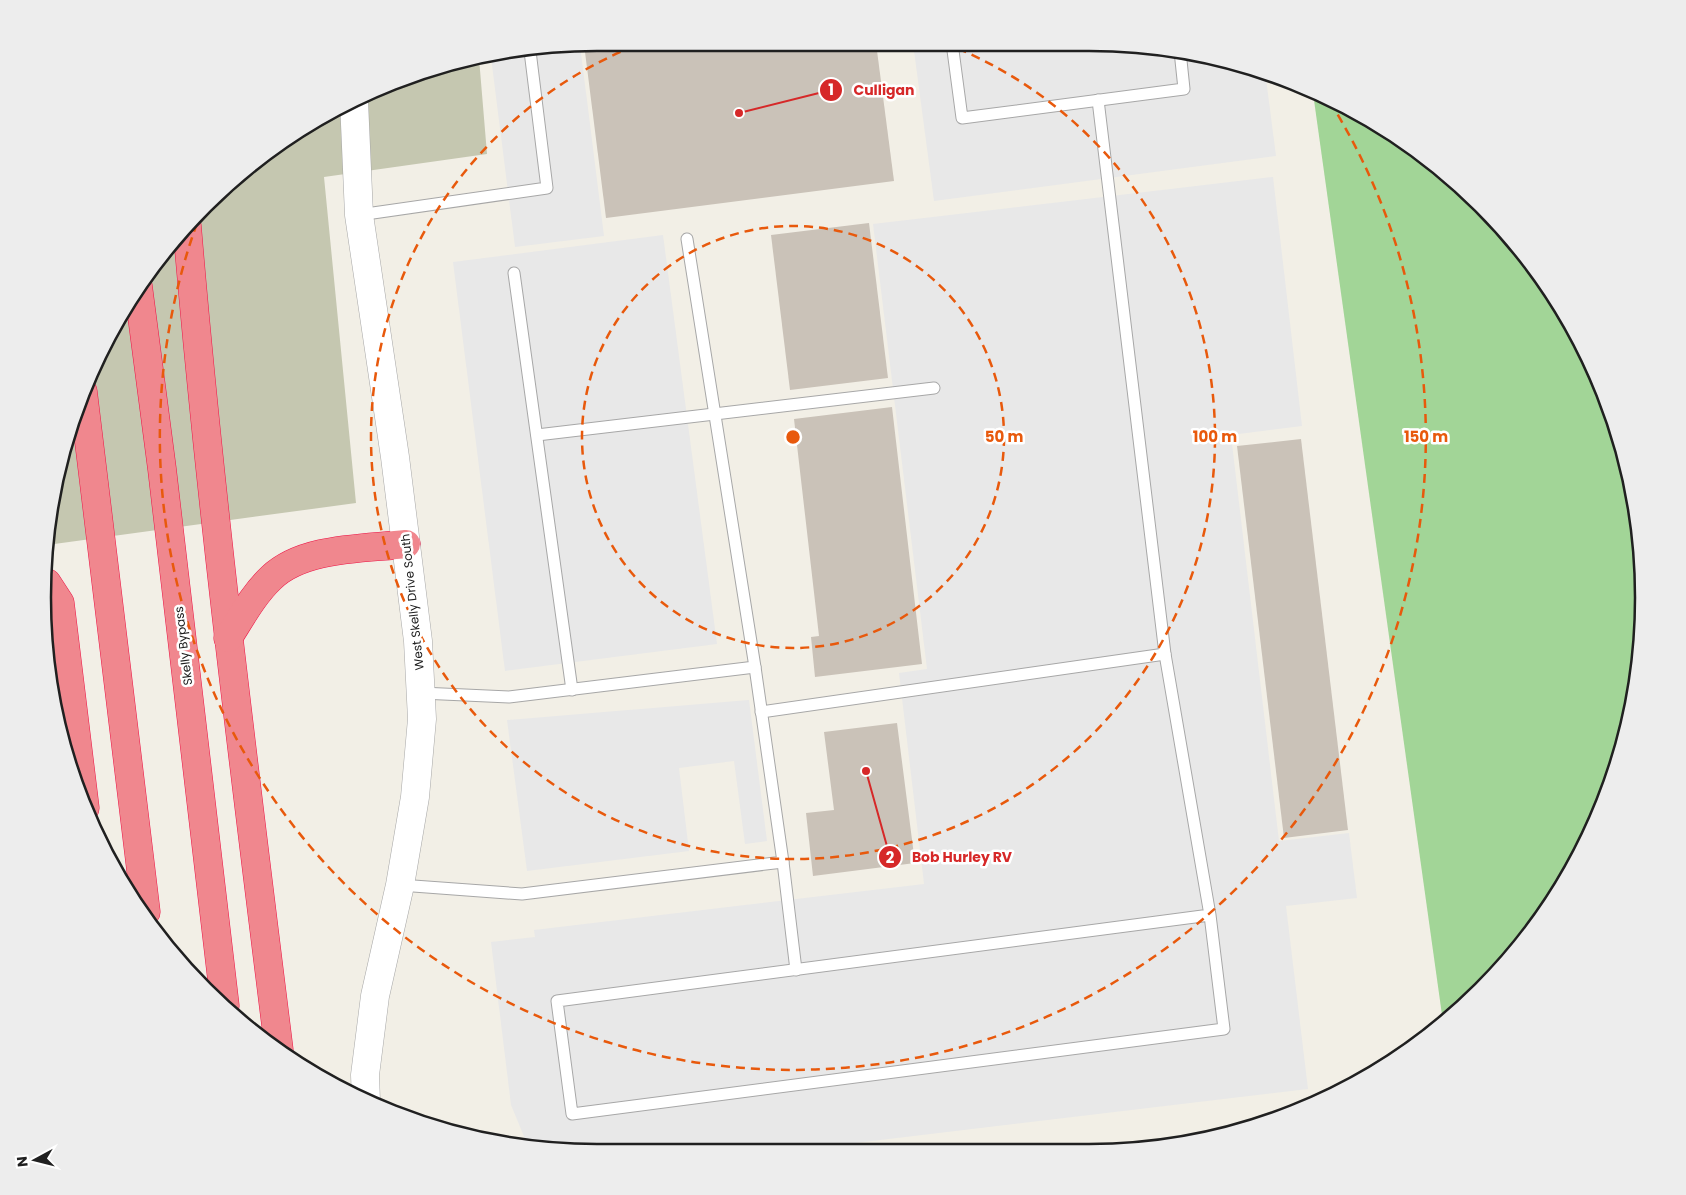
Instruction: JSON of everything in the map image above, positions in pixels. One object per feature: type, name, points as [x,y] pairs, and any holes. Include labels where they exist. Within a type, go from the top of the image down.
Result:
[{"type":"highway","points":[[188,236],[200,389],[228,638],[278,1040]]},
{"type":"highway","name":"Skelly Bypass","points":[[140,299],[165,489],[224,996]]},
{"type":"highway","points":[[85,409],[145,904]]},
{"type":"highway","points":[[228,638],[253,600],[270,579],[286,566],[309,556],[406,544]]},
{"type":"highway","points":[[51,590],[60,603],[81,776]]},
{"type":"street","name":"West Skelly Drive South","points":[[354,109],[359,215],[406,544],[422,719],[415,797],[400,885],[375,996],[365,1075],[366,1092]]},
{"type":"lane","points":[[953,51],[962,118],[1184,89],[1181,60]]},
{"type":"lane","points":[[359,215],[547,188],[531,55]]},
{"type":"lane","points":[[1098,100],[1165,654],[1210,915],[1224,1029],[572,1114],[557,1001],[1210,915]]},
{"type":"lane","points":[[687,239],[755,667],[783,862],[796,970]]},
{"type":"lane","points":[[514,273],[572,690]]},
{"type":"lane","points":[[537,435],[934,388]]},
{"type":"lane","points":[[761,712],[1165,654]]},
{"type":"lane","points":[[421,693],[509,698],[755,667]]},
{"type":"lane","points":[[400,885],[522,894],[783,862]]},
{"type":"shaded area","points":[[581,51],[604,236],[515,247],[492,62],[526,56]]},
{"type":"shaded area","points":[[914,51],[1124,52],[1195,62],[1266,81],[1276,156],[934,201]]},
{"type":"shaded area","points":[[480,65],[487,154],[324,177],[356,503],[54,544],[62,491],[70,456],[93,388],[124,324],[164,265],[187,237],[237,187],[294,143],[324,124],[388,93],[422,80]]},
{"type":"shaded area","points":[[1273,177],[1302,426],[1231,435],[1279,841],[1349,833],[1357,898],[1286,906],[1308,1089],[847,1144],[598,1144],[562,1143],[525,1139],[511,1105],[491,942],[535,937],[534,930],[924,884],[899,673],[927,669],[873,224]]},
{"type":"shaded area","points":[[663,235],[717,644],[505,671],[453,262]]},
{"type":"shaded area","points":[[749,700],[767,841],[745,844],[734,761],[679,768],[689,851],[527,871],[507,720]]},
{"type":"green space","points":[[1314,101],[1362,124],[1421,164],[1475,211],[1522,265],[1562,324],[1593,388],[1616,456],[1630,526],[1635,598],[1630,669],[1616,739],[1593,807],[1562,871],[1522,930],[1475,984],[1442,1014]]},
{"type":"building","points":[[585,51],[877,51],[894,181],[606,218]]},
{"type":"building","points":[[869,223],[888,378],[790,390],[771,235]]},
{"type":"building","points":[[892,407],[922,664],[815,677],[811,637],[819,636],[794,419]]},
{"type":"building","points":[[1301,439],[1348,830],[1284,838],[1237,446]]},
{"type":"building","points":[[897,723],[915,863],[813,876],[806,813],[834,810],[824,732]]},
{"type":"place","name":"Culligan","points":[[739,113]]},
{"type":"place","name":"Bob Hurley RV","points":[[866,771]]}]
